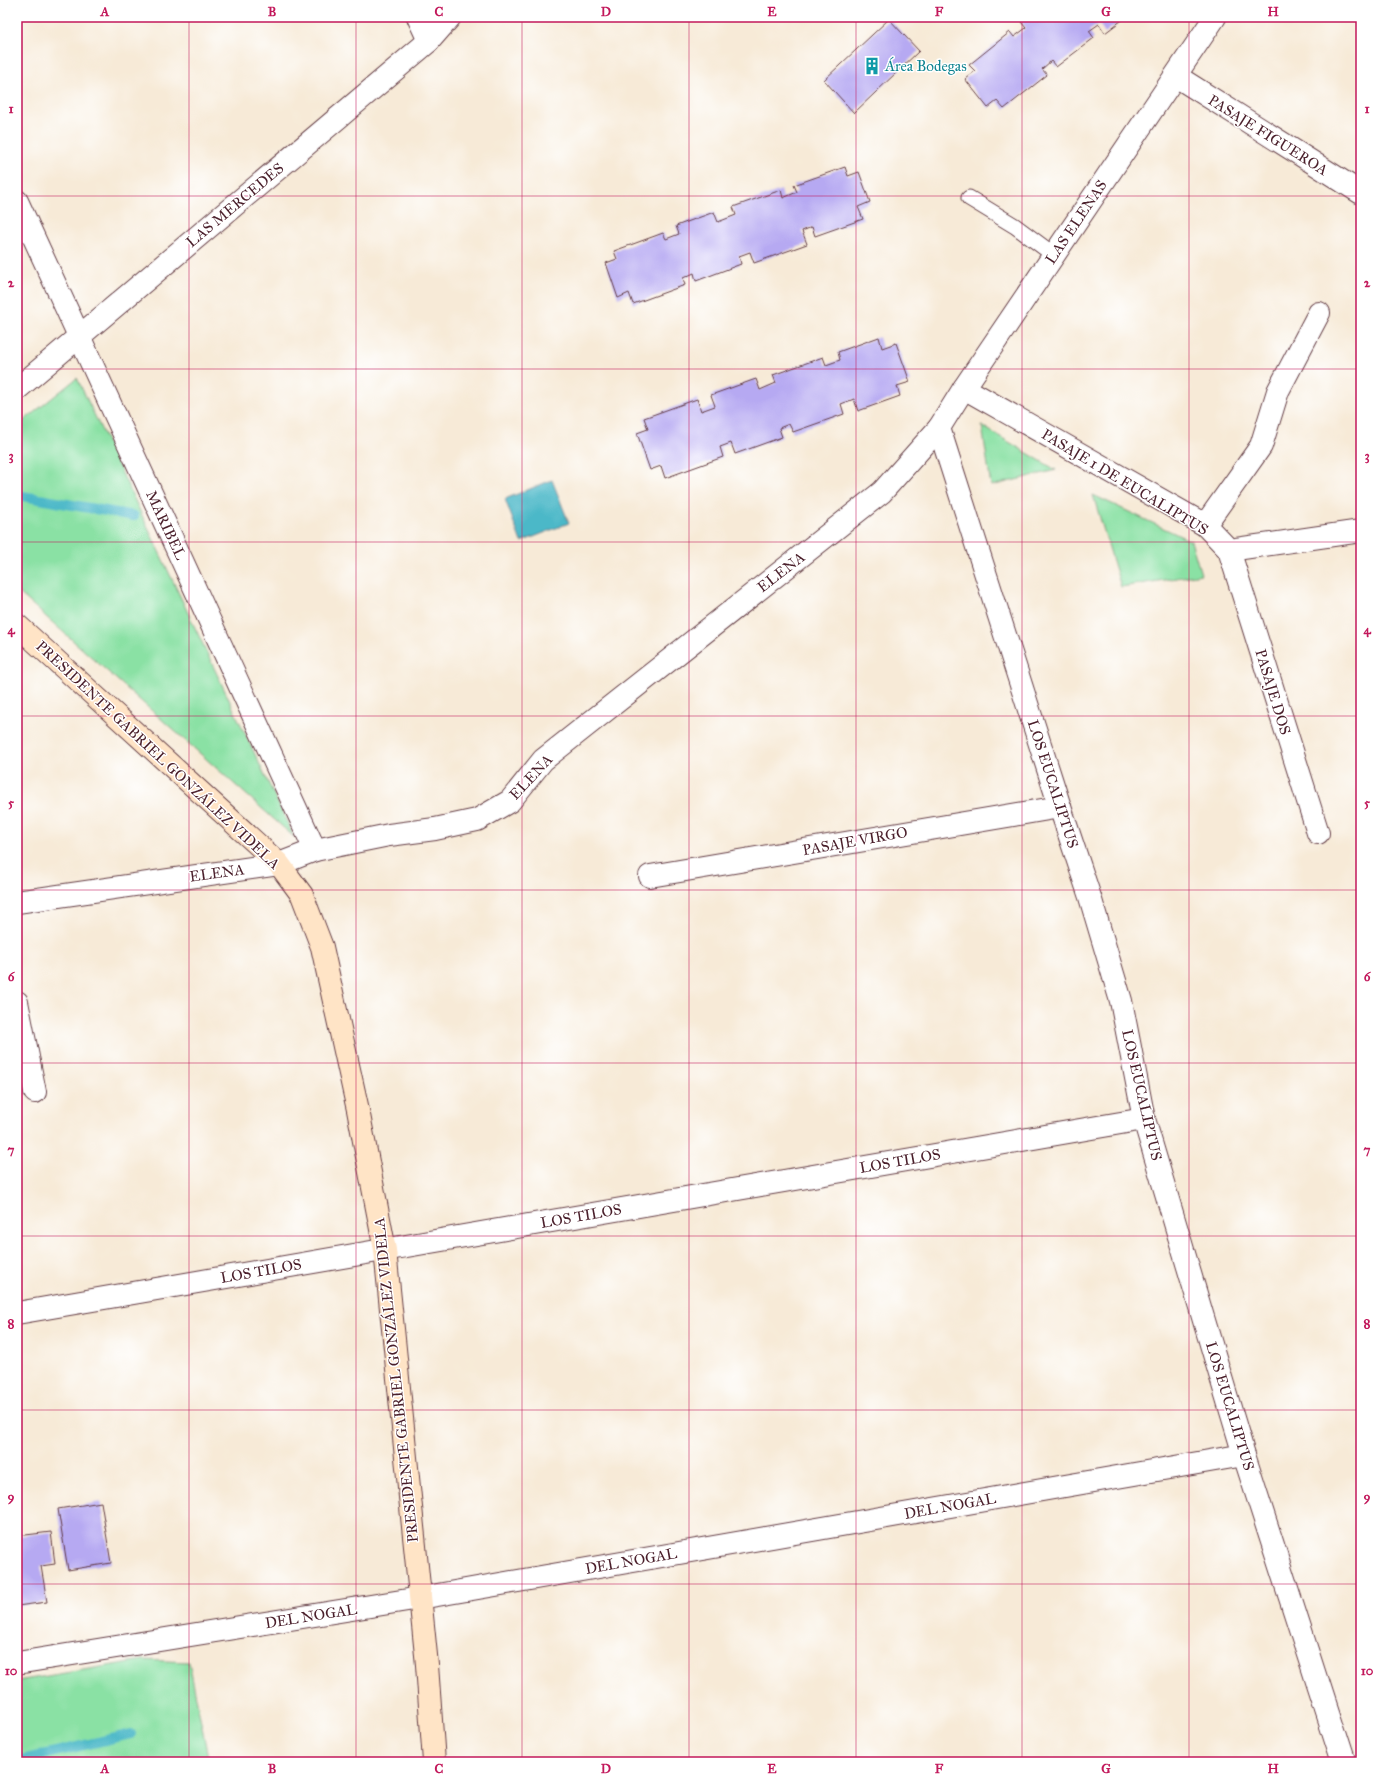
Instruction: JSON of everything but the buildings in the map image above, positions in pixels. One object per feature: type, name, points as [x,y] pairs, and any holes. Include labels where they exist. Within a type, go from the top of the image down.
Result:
[{"type":"main road","name":"PRESIDENTE GABRIEL GONZÁLEZ VIDELA","points":[[17,625],[279,864],[302,895],[322,947],[358,1110],[385,1250],[420,1598],[434,1762]]},
{"type":"street","points":[[418,17],[430,41]]},
{"type":"street","name":"LAS MERCEDES","points":[[17,389],[430,41],[450,17]]},
{"type":"street","name":"LAS ELENAS","points":[[939,428],[964,388],[1215,17]]},
{"type":"street","name":"PASAJE FIGUEROA","points":[[1176,76],[1361,193]]},
{"type":"street","name":"MARIBEL","points":[[17,201],[314,850]]},
{"type":"street","points":[[1205,525],[1261,446],[1278,391],[1319,313]]},
{"type":"street","name":"PASAJE 1 DE EUCALIPTUS","points":[[964,388],[1205,525],[1229,550]]},
{"type":"street","name":"ELENA","points":[[17,902],[279,864],[314,850],[389,835],[435,829],[477,820],[510,801],[543,760],[882,492],[939,428]]},
{"type":"street","name":"LOS EUCALIPTUS","points":[[939,428],[1090,897],[1121,1000],[1144,1119],[1244,1455],[1343,1762]]},
{"type":"street","points":[[1229,550],[1361,531]]},
{"type":"street","name":"PASAJE DOS","points":[[1229,550],[1318,833]]},
{"type":"street","name":"PASAJE VIRGO","points":[[650,876],[1060,807]]},
{"type":"street","points":[[17,1002],[35,1092]]},
{"type":"street","name":"LOS TILOS","points":[[17,1313],[1144,1119]]},
{"type":"street","name":"DEL NOGAL","points":[[17,1663],[420,1598],[1244,1455]]},
{"type":"lane","points":[[969,198],[1015,226],[1054,255]]},
{"type":"green space","points":[[77,378],[294,837],[17,591],[17,426]]},
{"type":"green space","points":[[982,426],[1056,470],[991,486]]},
{"type":"green space","points":[[1093,495],[1191,541],[1201,574],[1121,587]]},
{"type":"green space","points":[[143,1660],[189,1662],[209,1762],[17,1762],[17,1681]]},
{"type":"water","points":[[552,480],[569,523],[521,542],[505,499]]},
{"type":"waterway","points":[[17,495],[134,516]]},
{"type":"waterway","points":[[17,1761],[131,1734]]},
{"type":"place","name":"Área Bodegas","points":[[872,66]]}]
